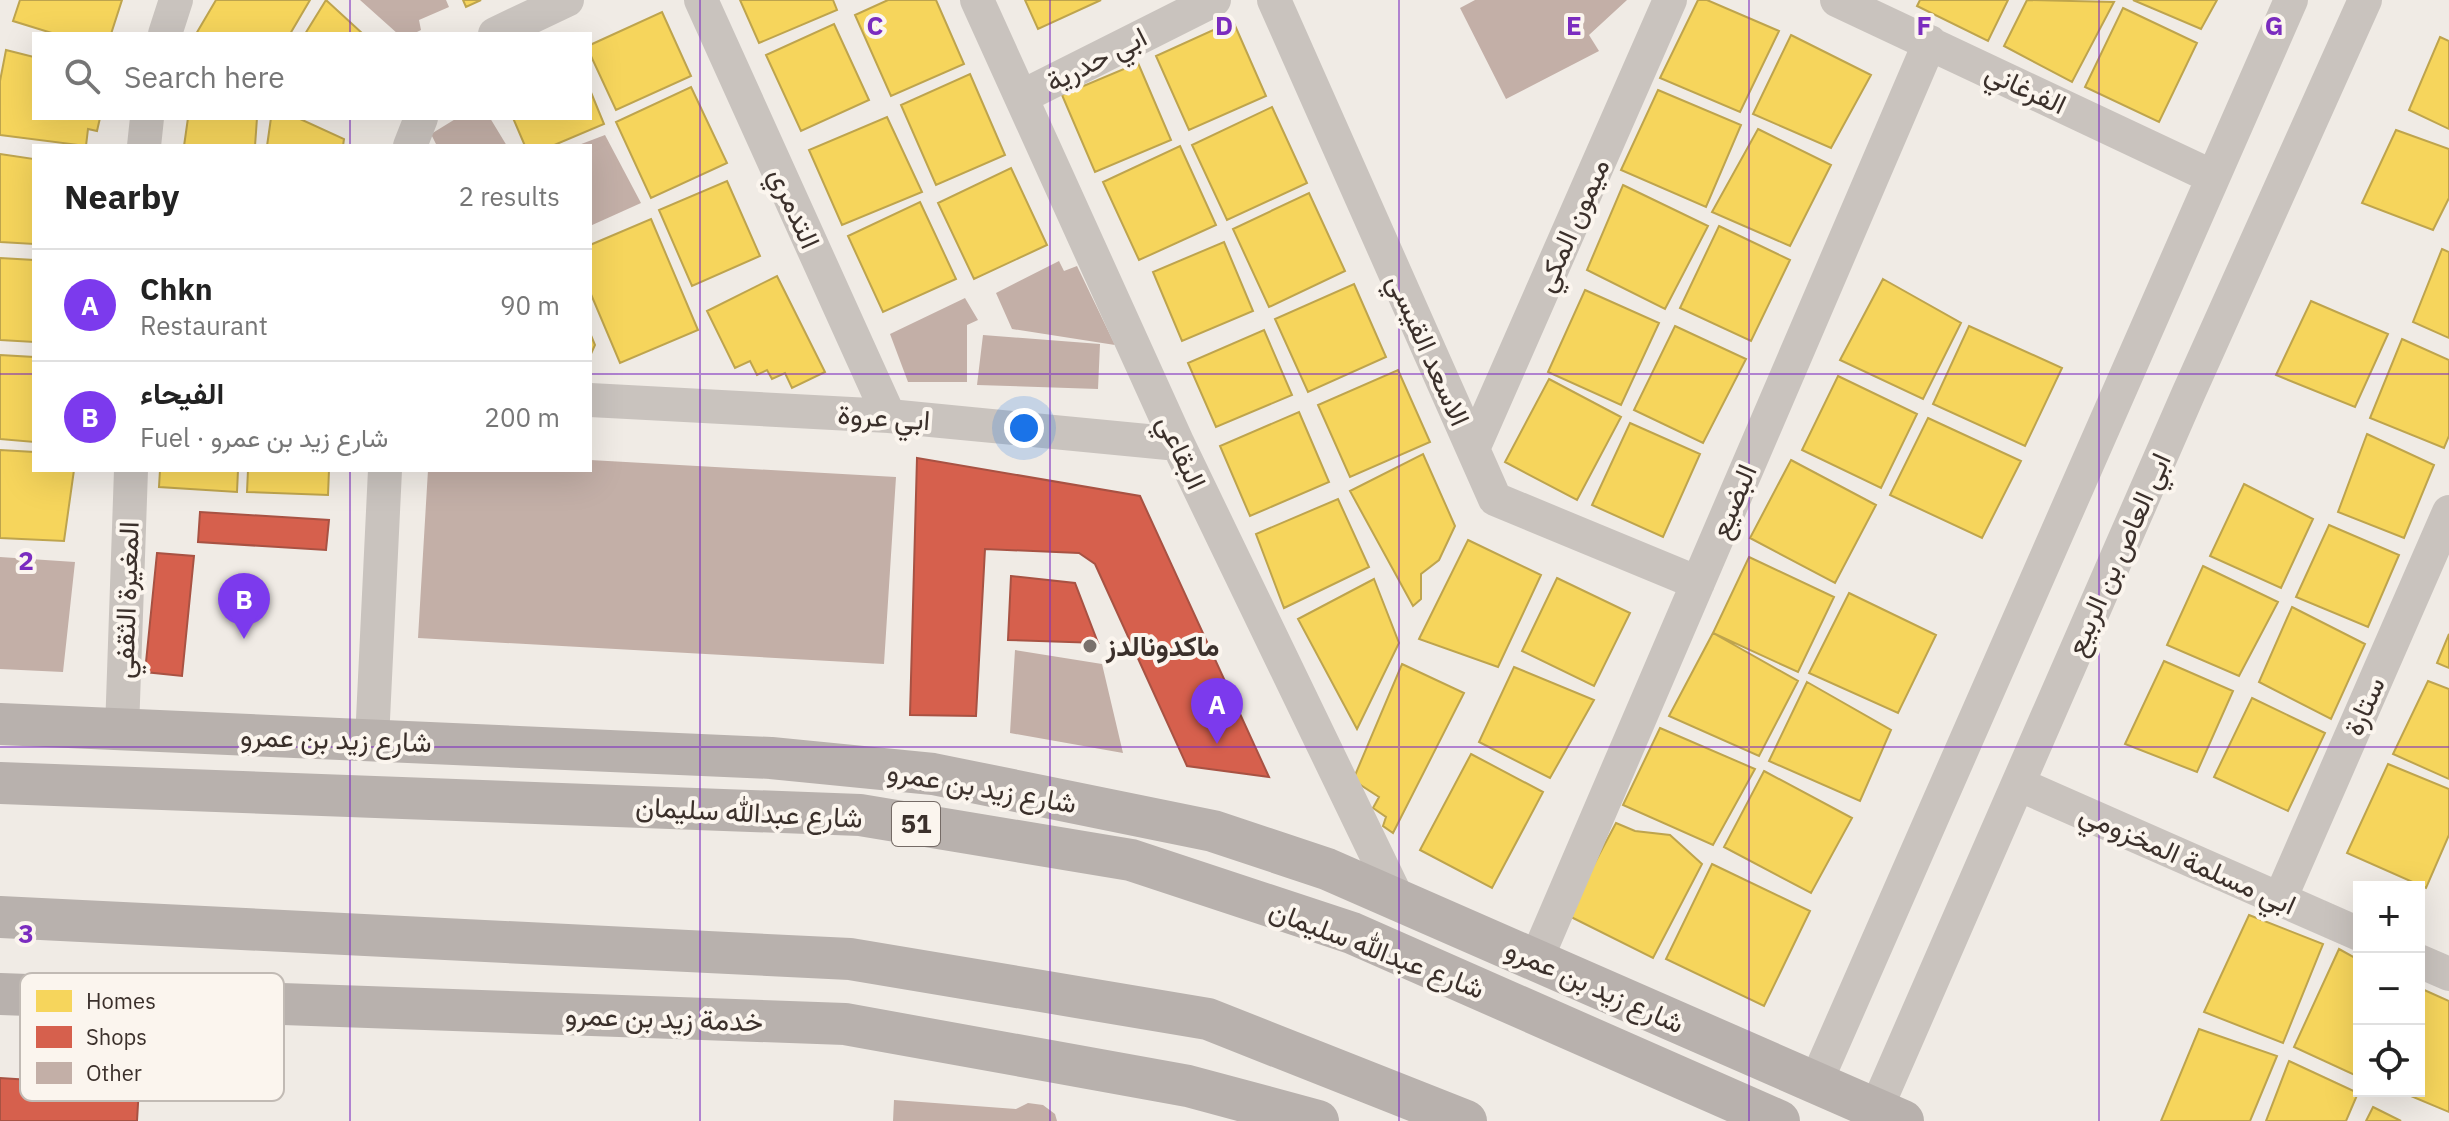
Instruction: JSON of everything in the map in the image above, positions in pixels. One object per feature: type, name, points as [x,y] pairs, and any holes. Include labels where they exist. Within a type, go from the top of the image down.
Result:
[{"type":"main road","name":"شارع زيد بن عمرو","points":[[0,724],[771,758],[862,766],[933,774],[1213,831],[1327,869],[1889,1115]]},
{"type":"main road","points":[[860,815],[862,766]]},
{"type":"main road","name":"شارع عبدالله سليمان","points":[[0,783],[860,815],[1131,860],[1308,918],[1394,951],[1779,1121]]},
{"type":"main road","points":[[0,917],[850,959],[1208,1019],[1466,1121]]},
{"type":"main road","points":[[845,1024],[850,959]]},
{"type":"main road","name":"خدمة زيد بن عمرو","points":[[0,994],[20,995]]},
{"type":"main road","name":"خدمة زيد بن عمرو","points":[[284,1004],[845,1024],[1188,1086],[1318,1121]]},
{"type":"street","points":[[166,32],[176,0]]},
{"type":"street","points":[[499,32],[567,0]]},
{"type":"street","name":"التدمري","points":[[701,0],[889,416]]},
{"type":"street","name":"البقاعي","points":[[977,0],[1178,444],[1398,900]]},
{"type":"street","name":"ابي حدرية","points":[[1021,97],[1214,0]]},
{"type":"street","name":"الاسعد القيسي","points":[[1274,0],[1495,499],[1698,583]]},
{"type":"street","name":"ميمون المكي","points":[[1473,449],[1670,0]]},
{"type":"street","name":"الفرغاني","points":[[1837,0],[2213,177]]},
{"type":"street","points":[[1816,1082],[2291,0]]},
{"type":"street","name":"ابي العاص بن الربيع","points":[[1889,1115],[2018,784],[2365,0]]},
{"type":"street","name":"البضيع","points":[[1536,960],[1930,42]]},
{"type":"street","points":[[144,144],[147,120]]},
{"type":"street","points":[[411,144],[420,120]]},
{"type":"street","name":"ابي عروة","points":[[592,400],[889,416],[1178,444]]},
{"type":"street","name":"المغيرة الثقفي","points":[[122,730],[131,472]]},
{"type":"street","points":[[372,740],[385,472]]},
{"type":"street","name":"ستارة","points":[[2280,899],[2449,512]]},
{"type":"street","name":"ابي مسلمة المخزومي","points":[[2018,784],[2353,931]]},
{"type":"street","points":[[2425,964],[2449,974]]},
{"type":"street","points":[[1188,1086],[1242,1121]]},
{"type":"building: Homes","points":[[20,0],[122,0],[112,32],[49,32],[13,21]]},
{"type":"building: Homes","points":[[216,0],[310,0],[291,32],[197,32]]},
{"type":"building: Homes","points":[[326,0],[361,32],[306,32]]},
{"type":"building: Homes","points":[[463,0],[481,0],[466,7]]},
{"type":"building: Homes","points":[[740,0],[833,0],[837,10],[759,43]]},
{"type":"building: Homes","points":[[888,0],[936,0],[964,64],[891,96],[855,15]]},
{"type":"building: Homes","points":[[1025,0],[1101,0],[1038,29]]},
{"type":"building: Homes","points":[[1698,0],[1707,0],[1779,31],[1740,112],[1660,78]]},
{"type":"building: Homes","points":[[1920,0],[2008,0],[1988,41],[1917,6]]},
{"type":"building: Homes","points":[[2027,0],[2114,2],[2072,82],[2004,46]]},
{"type":"building: Homes","points":[[2133,0],[2217,0],[2201,29]]},
{"type":"building: Homes","points":[[2123,8],[2197,43],[2159,122],[2085,87]]},
{"type":"building: Homes","points":[[662,12],[691,76],[616,110],[592,58],[592,44]]},
{"type":"building: Homes","points":[[1233,21],[1266,96],[1189,130],[1156,56]]},
{"type":"building: Homes","points":[[834,24],[869,100],[801,131],[766,55]]},
{"type":"building: Homes","points":[[1791,35],[1871,75],[1831,148],[1753,114]]},
{"type":"building: Homes","points":[[2440,37],[2449,41],[2449,129],[2409,110]]},
{"type":"building: Homes","points":[[6,50],[32,56],[32,120],[100,120],[97,131],[88,129],[86,144],[0,135],[0,81]]},
{"type":"building: Homes","points":[[1138,63],[1171,140],[1095,172],[1062,95]]},
{"type":"building: Homes","points":[[970,74],[1005,155],[936,185],[901,105]]},
{"type":"building: Homes","points":[[691,87],[727,163],[651,198],[616,122]]},
{"type":"building: Homes","points":[[1658,90],[1741,125],[1706,207],[1621,170]]},
{"type":"building: Homes","points":[[592,95],[604,124],[557,144],[524,144],[514,120],[592,120]]},
{"type":"building: Homes","points":[[1272,107],[1307,183],[1227,220],[1192,145]]},
{"type":"building: Homes","points":[[887,117],[922,192],[842,225],[809,150]]},
{"type":"building: Homes","points":[[188,120],[257,120],[255,144],[184,144]]},
{"type":"building: Homes","points":[[271,120],[302,120],[344,139],[343,144],[267,144]]},
{"type":"building: Homes","points":[[1758,129],[1831,165],[1790,246],[1712,212]]},
{"type":"building: Homes","points":[[2396,130],[2449,149],[2449,198],[2433,230],[2362,203]]},
{"type":"building: Homes","points":[[1180,146],[1216,225],[1139,260],[1103,182]]},
{"type":"building: Homes","points":[[0,154],[32,159],[32,244],[0,242]]},
{"type":"building: Homes","points":[[1011,168],[1047,245],[974,279],[938,203]]},
{"type":"building: Homes","points":[[727,181],[760,256],[692,286],[659,210]]},
{"type":"building: Homes","points":[[1623,185],[1708,226],[1665,309],[1587,270]]},
{"type":"building: Homes","points":[[1309,193],[1345,271],[1269,307],[1233,229]]},
{"type":"building: Homes","points":[[920,202],[956,279],[883,312],[848,236]]},
{"type":"building: Homes","points":[[651,219],[698,330],[620,363],[592,297],[592,244]]},
{"type":"building: Homes","points":[[1719,226],[1790,260],[1751,341],[1680,308]]},
{"type":"building: Homes","points":[[1224,242],[1253,311],[1182,341],[1153,272]]},
{"type":"building: Homes","points":[[2442,249],[2449,252],[2449,338],[2413,322]]},
{"type":"building: Homes","points":[[0,258],[32,260],[32,342],[0,340]]},
{"type":"building: Homes","points":[[777,276],[825,372],[792,388],[785,373],[772,379],[767,370],[757,375],[750,361],[735,368],[707,311]]},
{"type":"building: Homes","points":[[1883,279],[1961,323],[1923,399],[1840,360]]},
{"type":"building: Homes","points":[[1354,284],[1386,357],[1308,392],[1275,319]]},
{"type":"building: Homes","points":[[1585,290],[1659,323],[1621,405],[1548,372]]},
{"type":"building: Homes","points":[[2311,301],[2388,334],[2355,407],[2276,375]]},
{"type":"building: Homes","points":[[1675,326],[1746,359],[1703,443],[1634,410]]},
{"type":"building: Homes","points":[[1969,326],[2062,368],[2025,446],[1933,404]]},
{"type":"building: Homes","points":[[1264,330],[1292,395],[1216,427],[1188,363]]},
{"type":"building: Homes","points":[[2402,339],[2449,360],[2449,436],[2444,448],[2370,418]]},
{"type":"building: Homes","points":[[0,355],[32,357],[32,442],[0,439]]},
{"type":"building: Homes","points":[[1398,370],[1430,442],[1350,477],[1318,405]]},
{"type":"building: Homes","points":[[1838,376],[1917,414],[1881,488],[1802,450]]},
{"type":"building: Homes","points":[[1549,379],[1621,417],[1577,500],[1505,462]]},
{"type":"building: Homes","points":[[1299,412],[1329,482],[1250,516],[1220,446]]},
{"type":"building: Homes","points":[[1928,418],[2021,461],[1982,538],[1890,495]]},
{"type":"building: Homes","points":[[1630,423],[1700,454],[1663,537],[1592,505]]},
{"type":"building: Homes","points":[[2367,434],[2434,465],[2404,538],[2338,512]]},
{"type":"building: Homes","points":[[0,450],[32,452],[32,472],[74,472],[64,541],[0,538]]},
{"type":"building: Homes","points":[[1423,454],[1455,526],[1439,560],[1421,574],[1421,599],[1413,606],[1350,491]]},
{"type":"building: Homes","points":[[1791,460],[1876,505],[1835,583],[1750,538]]},
{"type":"building: Homes","points":[[160,472],[238,472],[237,492],[159,487]]},
{"type":"building: Homes","points":[[248,472],[329,472],[328,495],[247,492]]},
{"type":"building: Homes","points":[[2244,484],[2313,519],[2281,588],[2210,556]]},
{"type":"building: Homes","points":[[1338,499],[1369,567],[1284,608],[1256,534]]},
{"type":"building: Homes","points":[[2329,525],[2399,555],[2368,627],[2296,597]]},
{"type":"building: Homes","points":[[1468,540],[1541,575],[1498,667],[1419,639]]},
{"type":"building: Homes","points":[[1749,557],[1834,597],[1798,672],[1713,633]]},
{"type":"building: Homes","points":[[2203,566],[2278,602],[2239,676],[2167,645]]},
{"type":"building: Homes","points":[[1557,578],[1630,613],[1594,686],[1522,651]]},
{"type":"building: Homes","points":[[1374,579],[1399,643],[1357,729],[1298,619]]},
{"type":"building: Homes","points":[[1849,593],[1936,635],[1898,713],[1809,673]]},
{"type":"building: Homes","points":[[2292,607],[2365,644],[2331,719],[2259,682]]},
{"type":"building: Homes","points":[[1713,633],[1798,681],[1759,756],[1669,716]]},
{"type":"building: Homes","points":[[2449,634],[2449,668],[2437,663]]},
{"type":"building: Homes","points":[[2164,661],[2233,691],[2197,772],[2125,744]]},
{"type":"building: Homes","points":[[1402,664],[1464,693],[1393,833],[1383,826],[1386,817],[1373,808],[1379,797],[1353,780]]},
{"type":"building: Homes","points":[[1514,667],[1594,700],[1550,778],[1479,742]]},
{"type":"building: Homes","points":[[2428,681],[2449,689],[2449,779],[2393,754]]},
{"type":"building: Homes","points":[[1807,682],[1891,730],[1860,801],[1769,761]]},
{"type":"building: Homes","points":[[2252,698],[2325,733],[2288,811],[2214,777]]},
{"type":"building: Homes","points":[[1660,728],[1755,769],[1713,845],[1623,805]]},
{"type":"building: Homes","points":[[1471,754],[1543,792],[1492,888],[1420,850]]},
{"type":"building: Homes","points":[[2388,764],[2449,789],[2449,835],[2426,888],[2425,881],[2410,881],[2347,853]]},
{"type":"building: Homes","points":[[1764,771],[1852,818],[1811,893],[1724,847]]},
{"type":"building: Homes","points":[[1616,823],[1635,831],[1670,835],[1702,864],[1653,958],[1567,915]]},
{"type":"building: Homes","points":[[1712,864],[1810,911],[1764,1006],[1666,959]]},
{"type":"building: Homes","points":[[2249,915],[2323,944],[2283,1043],[2204,1012]]},
{"type":"building: Homes","points":[[2339,949],[2353,957],[2353,1074],[2294,1047]]},
{"type":"building: Homes","points":[[2425,990],[2449,1001],[2449,1112],[2413,1097],[2425,1097]]},
{"type":"building: Homes","points":[[2199,1029],[2277,1056],[2250,1121],[2161,1121]]},
{"type":"building: Homes","points":[[2289,1061],[2353,1091],[2353,1097],[2356,1097],[2346,1121],[2266,1121]]},
{"type":"building: Homes","points":[[2373,1107],[2401,1121],[2366,1121]]},
{"type":"building: Shops","points":[[917,458],[1140,496],[1269,777],[1187,766],[1095,564],[1079,553],[985,549],[976,716],[910,715]]},
{"type":"building: Shops","points":[[200,512],[329,520],[326,550],[198,542]]},
{"type":"building: Shops","points":[[157,553],[194,556],[182,676],[145,672]]},
{"type":"building: Shops","points":[[1011,576],[1075,583],[1098,643],[1008,640]]},
{"type":"building: Shops","points":[[0,1078],[20,1079],[20,1101],[138,1101],[137,1121],[0,1121]]},
{"type":"building: Other","points":[[360,0],[446,0],[449,7],[419,20],[421,30],[396,32]]},
{"type":"building: Other","points":[[1475,0],[1627,0],[1589,35],[1599,51],[1506,99],[1460,8]]},
{"type":"building: Other","points":[[454,120],[491,120],[506,144],[436,144],[431,134]]},
{"type":"building: Other","points":[[605,135],[641,203],[592,225],[592,144],[581,144]]},
{"type":"building: Other","points":[[1059,261],[1064,271],[1077,266],[1115,345],[1012,329],[996,293]]},
{"type":"building: Other","points":[[965,298],[978,320],[967,325],[967,382],[908,382],[890,334]]},
{"type":"building: Other","points":[[983,335],[1100,344],[1098,389],[977,385]]},
{"type":"building: Other","points":[[592,460],[896,477],[884,664],[418,638],[428,472],[592,472]]},
{"type":"building: Other","points":[[0,557],[75,562],[63,672],[0,669]]},
{"type":"building: Other","points":[[1015,650],[1102,664],[1123,753],[1010,733]]},
{"type":"building: Other","points":[[894,1100],[1016,1109],[1028,1103],[1043,1105],[1055,1114],[1057,1121],[893,1121]]},
{"type":"place","name":"الفيحاء","points":[[244,639]]},
{"type":"place","name":"ماكدونالدز","points":[[1090,646]]},
{"type":"place","name":"Chkn","points":[[1217,744]]}]
